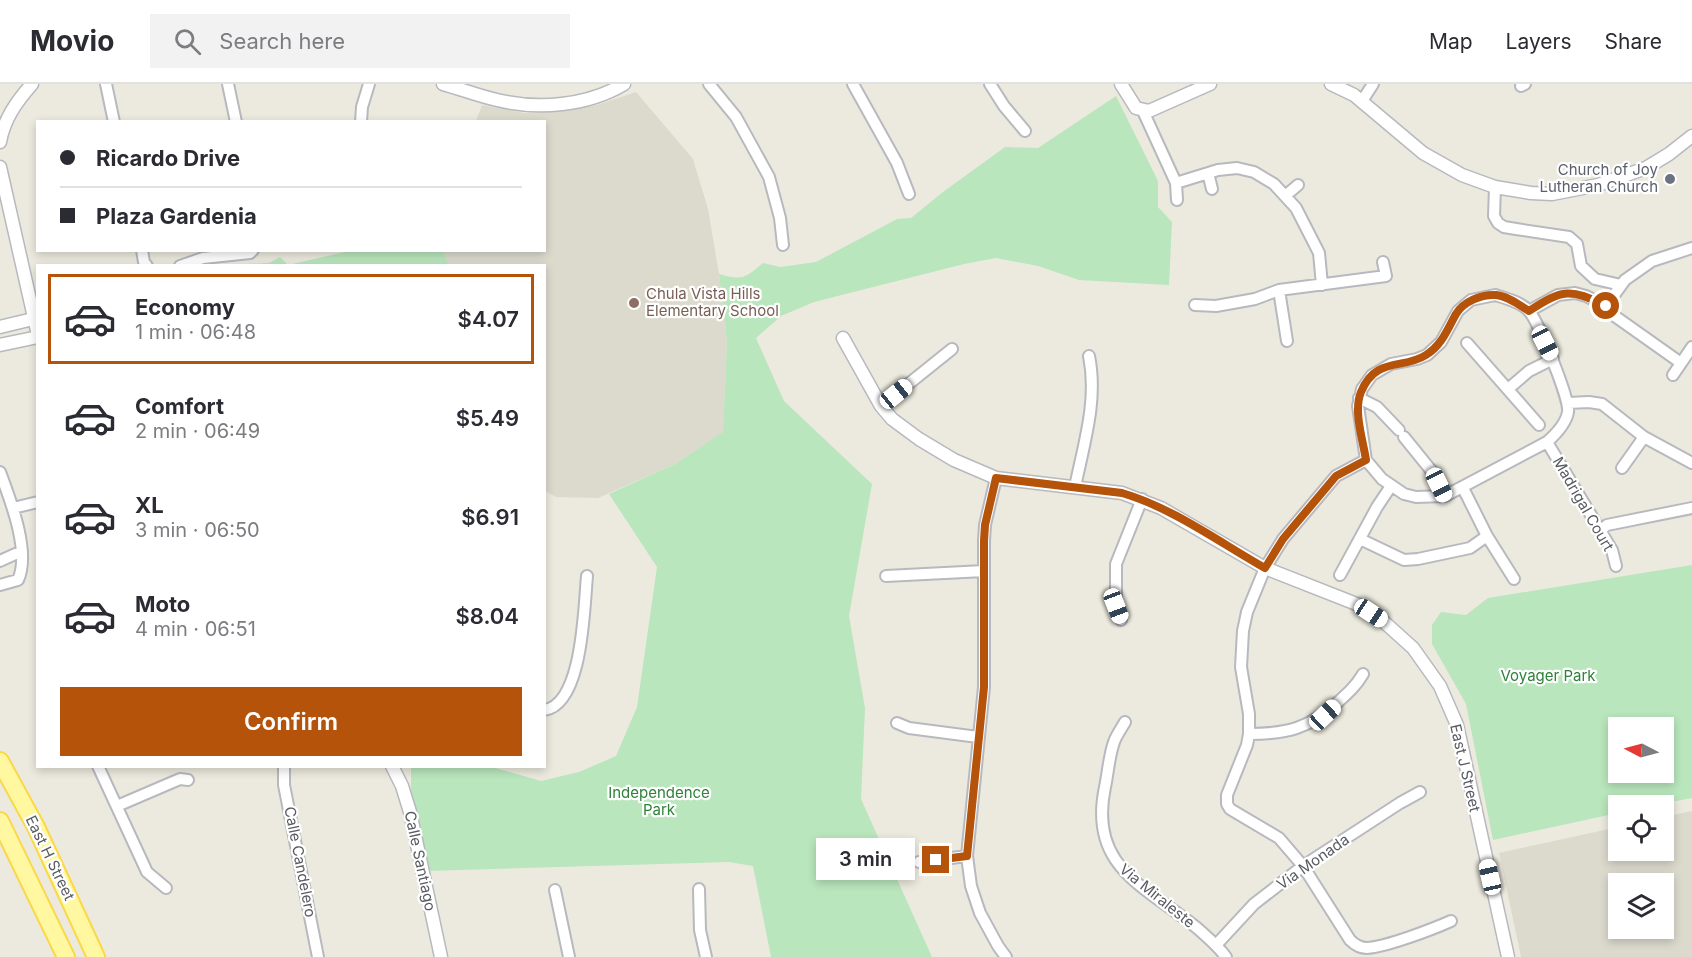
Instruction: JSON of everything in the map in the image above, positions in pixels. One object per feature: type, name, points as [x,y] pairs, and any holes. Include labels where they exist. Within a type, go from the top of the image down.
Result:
[{"type":"main road","name":"East H Street","points":[[0,761],[36,827],[96,957]]},
{"type":"main road","name":"East H Street","points":[[0,821],[12,841],[66,957]]},
{"type":"street","points":[[0,142],[2,126],[16,104],[33,84]]},
{"type":"street","points":[[106,84],[114,120]]},
{"type":"street","points":[[228,84],[236,120]]},
{"type":"street","points":[[361,120],[362,107],[369,84]]},
{"type":"street","points":[[443,84],[498,101],[529,105],[571,104],[624,84]]},
{"type":"street","points":[[709,84],[736,117],[769,177],[780,218],[783,245]]},
{"type":"street","points":[[853,84],[897,163],[909,194]]},
{"type":"street","points":[[990,84],[1004,106],[1025,130]]},
{"type":"street","points":[[1121,84],[1136,108],[1143,111],[1149,111],[1210,84]]},
{"type":"street","points":[[1331,84],[1362,101],[1423,153],[1462,176],[1495,187],[1531,193],[1552,194],[1598,185],[1646,168],[1692,136]]},
{"type":"street","points":[[1362,101],[1373,84]]},
{"type":"street","points":[[1143,111],[1176,183],[1177,200]]},
{"type":"street","points":[[0,167],[36,329]]},
{"type":"street","points":[[1176,183],[1218,170],[1237,168],[1254,172],[1274,184],[1296,208],[1318,253],[1322,285]]},
{"type":"street","points":[[1208,173],[1212,189]]},
{"type":"street","points":[[1285,196],[1298,185]]},
{"type":"street","points":[[1495,187],[1494,216],[1498,223],[1504,227],[1569,237],[1577,244],[1581,266],[1595,279],[1621,285]]},
{"type":"street","points":[[1606,306],[1625,280],[1652,261],[1692,248]]},
{"type":"street","points":[[186,264],[203,258],[251,252]]},
{"type":"street","points":[[1195,304],[1216,306],[1255,299],[1279,290],[1386,276],[1383,262]]},
{"type":"street","points":[[1279,290],[1287,341]]},
{"type":"street","points":[[1529,311],[1545,300],[1567,293],[1586,296],[1606,306],[1616,317],[1682,363]]},
{"type":"street","points":[[1495,295],[1508,298],[1529,311],[1553,359],[1568,403],[1568,412],[1559,432],[1547,442],[1463,488],[1445,496],[1416,497],[1404,494],[1382,479],[1366,460],[1358,406],[1362,389],[1372,375],[1391,364],[1427,355],[1442,342],[1458,311],[1471,300],[1495,295]]},
{"type":"street","points":[[0,327],[33,319]]},
{"type":"street","points":[[0,345],[36,336]]},
{"type":"street","name":"East J Street","points":[[843,338],[881,406],[892,419],[954,460],[996,478],[1122,493],[1142,499],[1265,568],[1359,605],[1383,621],[1413,648],[1440,686],[1457,725],[1508,957]]},
{"type":"street","points":[[1467,343],[1539,425]]},
{"type":"street","points":[[1673,375],[1692,346]]},
{"type":"street","points":[[881,406],[952,349]]},
{"type":"street","points":[[1075,487],[1093,401],[1089,356]]},
{"type":"street","points":[[1508,389],[1529,371],[1553,359]]},
{"type":"street","points":[[1359,398],[1377,407],[1401,434],[1434,474],[1445,496]]},
{"type":"street","points":[[1568,403],[1602,404],[1644,437],[1692,463]]},
{"type":"street","points":[[1622,468],[1644,437]]},
{"type":"street","name":"Madrigal Court","points":[[1547,442],[1612,550],[1616,566]]},
{"type":"street","points":[[1366,460],[1336,476],[1283,539],[1265,568],[1247,612],[1243,631],[1241,667],[1249,714],[1249,734],[1247,746],[1227,795],[1227,804],[1230,809],[1279,838],[1303,866],[1350,940],[1357,946],[1366,948],[1379,945],[1432,930],[1451,921]]},
{"type":"street","points":[[0,472],[13,508],[22,551],[21,573],[18,580],[0,585]]},
{"type":"street","points":[[996,478],[985,525],[984,687],[967,856],[971,886],[980,913],[1006,957]]},
{"type":"street","points":[[1340,575],[1391,486]]},
{"type":"street","points":[[1463,488],[1487,536],[1514,579]]},
{"type":"street","points":[[1121,620],[1116,606],[1116,564],[1142,499]]},
{"type":"street","points":[[13,508],[36,502]]},
{"type":"street","points":[[1600,531],[1607,525],[1692,508]]},
{"type":"street","points":[[1360,539],[1404,560],[1418,560],[1470,548],[1487,536]]},
{"type":"street","points":[[0,561],[22,551]]},
{"type":"street","points":[[886,576],[984,571]]},
{"type":"street","points":[[546,710],[552,709],[563,700],[580,655],[587,576]]},
{"type":"street","points":[[1249,734],[1282,733],[1311,723],[1325,715],[1356,686],[1363,675]]},
{"type":"street","name":"Via Miraleste","points":[[1125,722],[1114,742],[1103,794],[1102,826],[1108,848],[1125,874],[1178,913],[1216,945],[1226,957]]},
{"type":"street","points":[[897,723],[909,728],[978,737]]},
{"type":"street","points":[[99,768],[147,872],[166,888]]},
{"type":"street","name":"Calle Candelero","points":[[284,768],[284,785],[318,957]]},
{"type":"street","name":"Calle Santiago","points":[[393,768],[402,786],[410,812],[441,957]]},
{"type":"street","points":[[117,806],[180,779],[188,780]]},
{"type":"street","name":"Via Monada","points":[[1216,945],[1254,904],[1303,866],[1420,792]]},
{"type":"street","points":[[919,862],[967,856]]},
{"type":"street","points":[[699,889],[700,930],[706,957]]},
{"type":"street","points":[[555,890],[569,957]]},
{"type":"shaded area","name":"Chula Vista Hills Elementary School","points":[[636,92],[693,159],[708,209],[727,341],[723,433],[677,463],[598,498],[556,497],[546,492],[546,264],[449,264],[443,252],[546,252],[546,120],[476,120],[482,105],[524,113],[597,105]]},
{"type":"shaded area","points":[[1692,811],[1692,957],[1521,957],[1499,853],[1608,829],[1608,861],[1674,861],[1674,815]]},
{"type":"green space","name":"Independence Park","points":[[1116,96],[1158,181],[1158,207],[1172,222],[1169,285],[1079,280],[1038,266],[996,258],[814,302],[781,316],[756,338],[784,401],[872,484],[849,616],[865,708],[861,799],[932,957],[771,957],[753,866],[729,862],[426,871],[411,801],[411,768],[496,768],[541,781],[579,772],[616,756],[637,707],[657,567],[609,494],[677,463],[723,432],[727,341],[719,274],[739,278],[763,263],[780,267],[816,262],[897,219],[911,218],[1005,147],[1038,148]]},
{"type":"green space","points":[[345,252],[443,252],[449,264],[292,264]]},
{"type":"green space","points":[[280,257],[287,264],[245,264],[269,263]]},
{"type":"green space","name":"Voyager Park","points":[[1692,565],[1692,798],[1674,801],[1674,795],[1608,795],[1608,815],[1493,840],[1466,704],[1432,644],[1432,625],[1441,612],[1466,615],[1488,598]]},
{"type":"place","name":"Church of Joy Lutheran Church","points":[[1670,179]]},
{"type":"place","name":"Chula Vista Hills Elementary School","points":[[634,303]]},
{"type":"route","points":[[936,860],[967,856],[984,687],[985,525],[996,478],[1122,493],[1137,497],[1161,508],[1265,568],[1283,539],[1336,476],[1366,460],[1358,406],[1362,389],[1372,375],[1391,364],[1427,355],[1442,342],[1458,311],[1471,300],[1495,295],[1508,298],[1529,311],[1558,294],[1575,293],[1606,306]]}]
